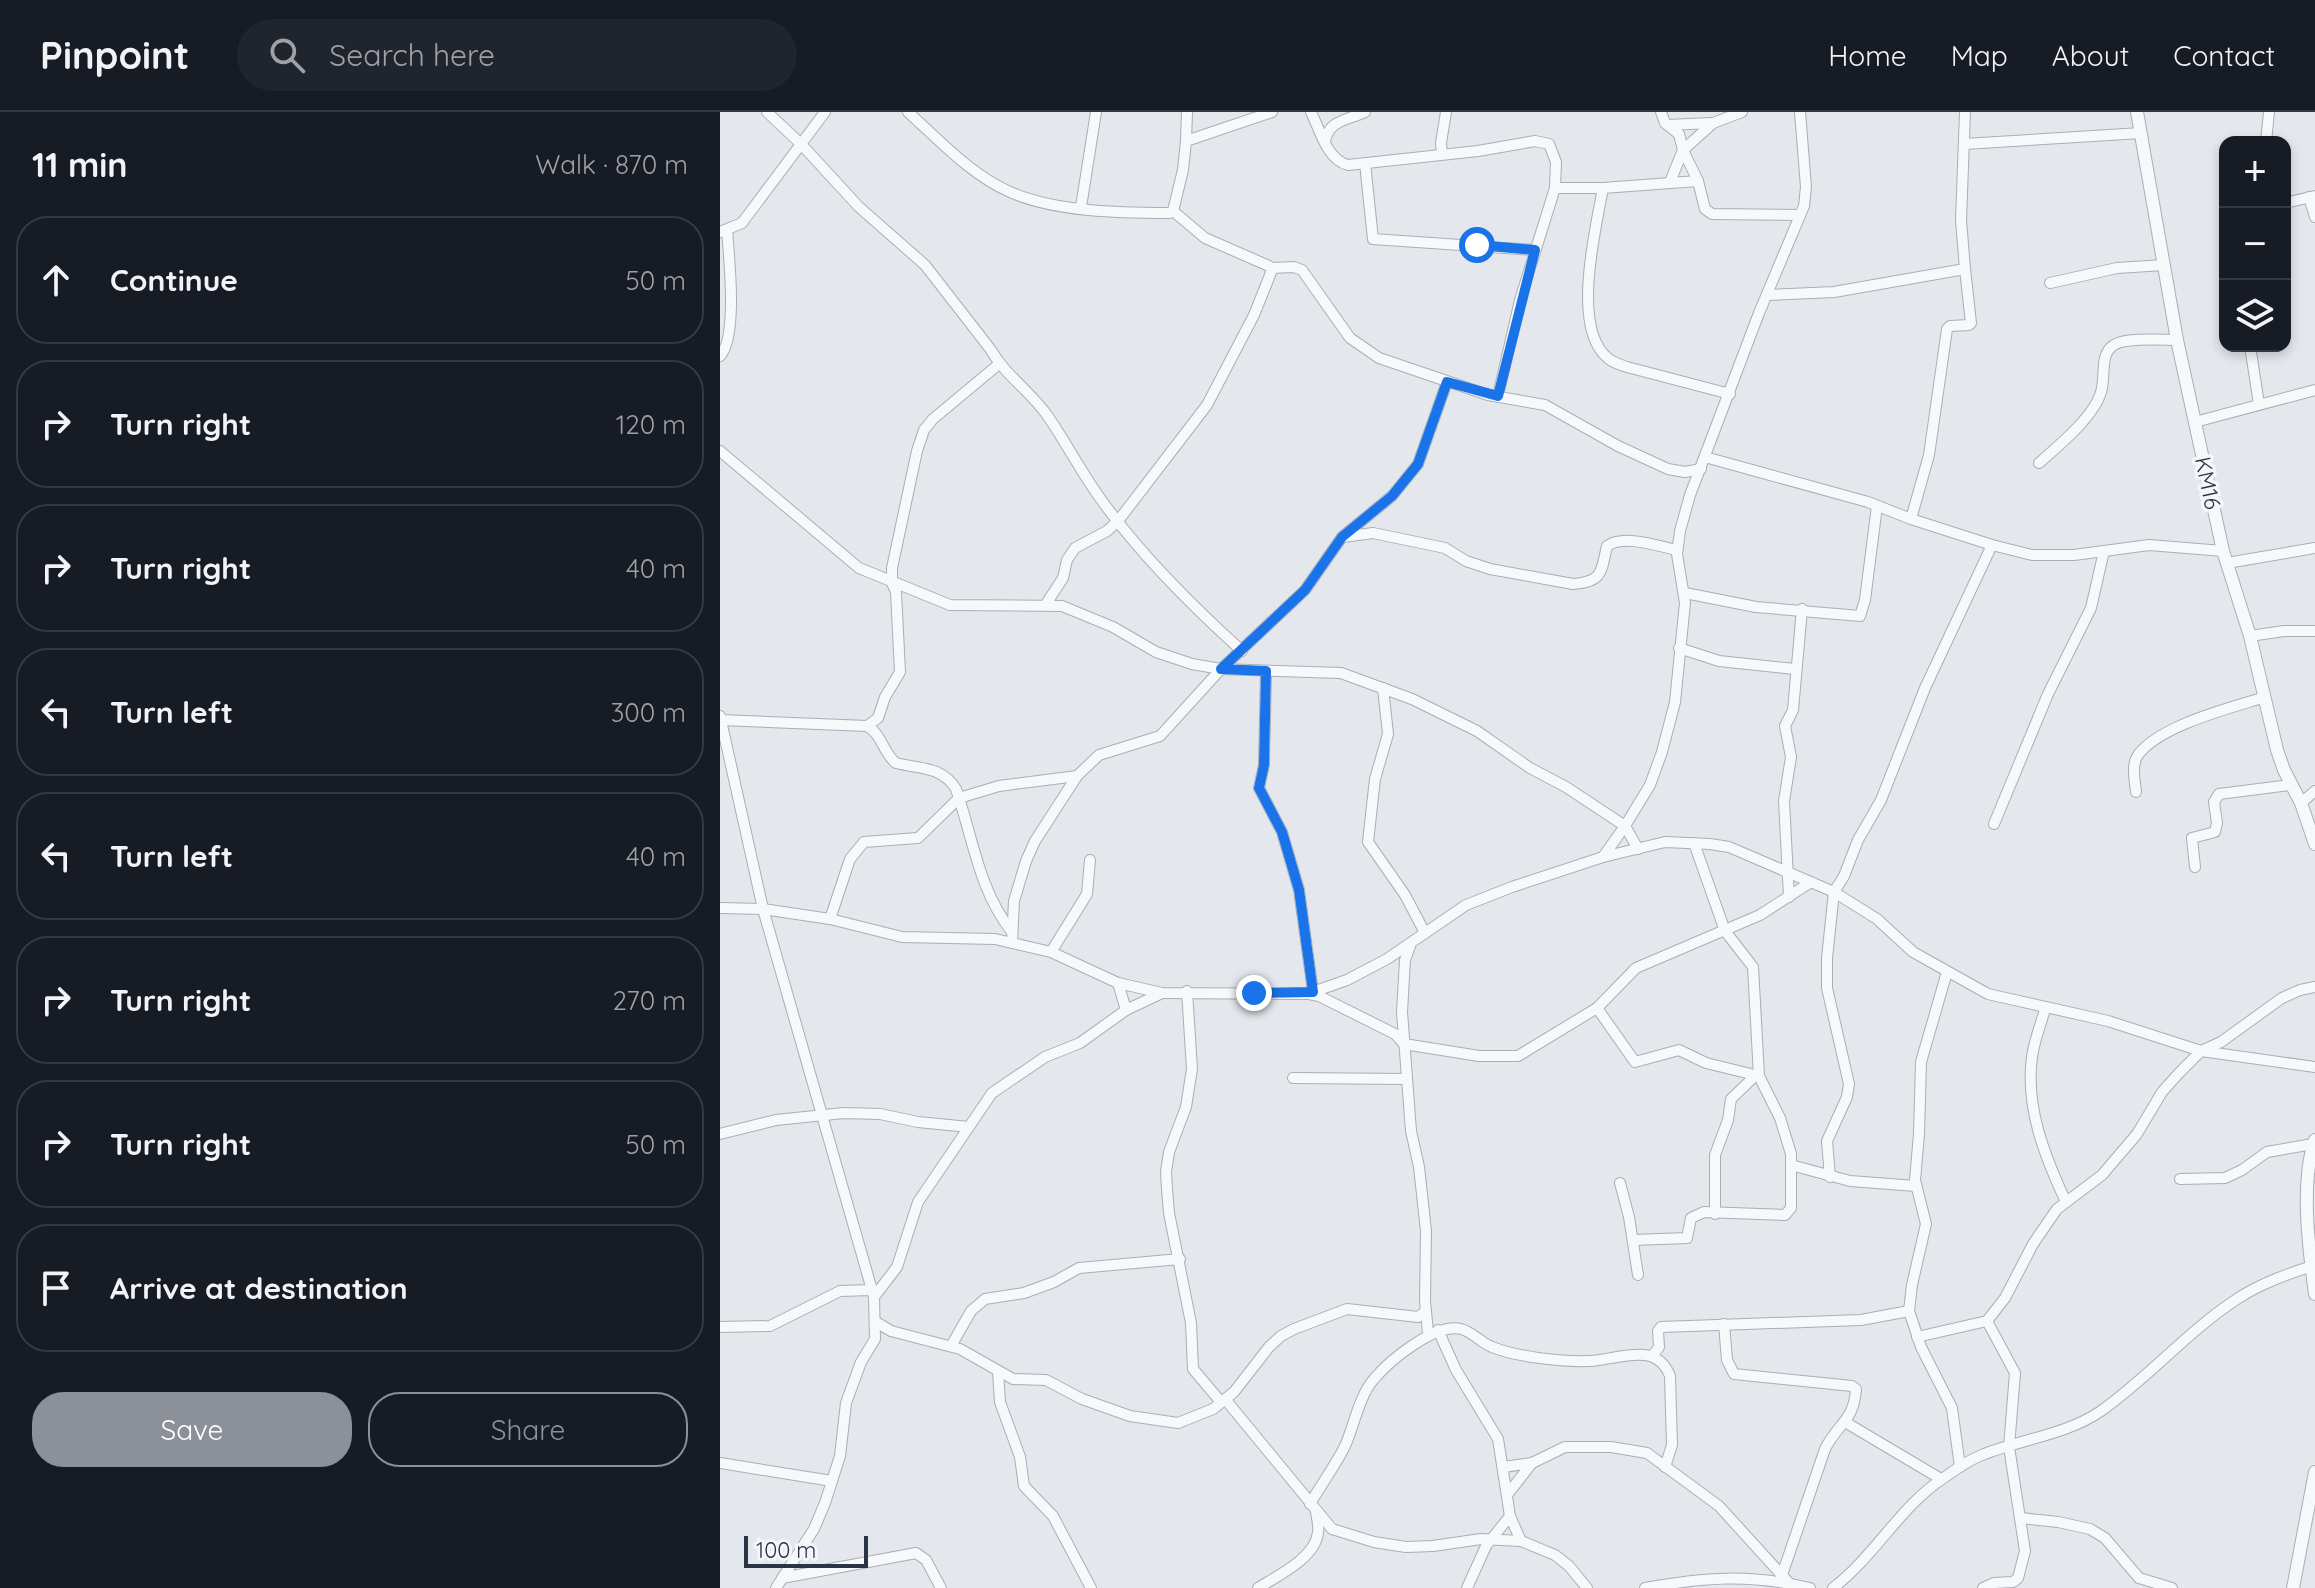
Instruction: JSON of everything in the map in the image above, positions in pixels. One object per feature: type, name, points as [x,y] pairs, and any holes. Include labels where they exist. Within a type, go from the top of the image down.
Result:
[{"type":"street","points":[[767,112],[859,207],[925,265],[999,364],[1045,412],[1093,489],[1118,521],[1202,614],[1242,651]]},
{"type":"street","points":[[720,356],[726,348],[731,297],[724,231],[742,223],[825,112]]},
{"type":"street","points":[[908,112],[968,165],[1009,192],[1054,204],[1115,212],[1173,211]]},
{"type":"street","points":[[1081,207],[1096,112]]},
{"type":"street","points":[[1173,211],[1183,170],[1187,112]]},
{"type":"street","points":[[1186,141],[1272,112]]},
{"type":"street","points":[[1311,112],[1330,152],[1342,163],[1365,163],[1542,142],[1549,144],[1556,162],[1555,188],[1535,250],[1498,396]]},
{"type":"street","points":[[1325,142],[1335,123],[1365,112]]},
{"type":"street","points":[[1442,154],[1446,112]]},
{"type":"street","points":[[1661,112],[1668,125],[1679,134],[1698,181],[1705,209],[1712,214],[1800,215]]},
{"type":"street","points":[[1668,125],[1713,123],[1742,112]]},
{"type":"street","points":[[1603,857],[1656,773],[1662,752],[1675,702],[1685,593],[1677,550],[1684,512],[1800,215],[1806,187],[1800,112]]},
{"type":"street","points":[[1911,519],[1929,455],[1947,329],[1971,323],[1961,220],[1965,112]]},
{"type":"street","points":[[2267,136],[2269,112]]},
{"type":"street","name":"KM16","points":[[2139,113],[2177,340],[2225,557],[2250,636],[2277,750],[2315,844]]},
{"type":"street","points":[[1670,182],[1683,150],[1713,123]]},
{"type":"street","points":[[1964,144],[2141,133]]},
{"type":"street","points":[[1365,163],[1373,239],[1535,250]]},
{"type":"street","points":[[1555,188],[1698,181]]},
{"type":"street","points":[[1603,188],[1587,289],[1592,326],[1601,349],[1611,361],[1627,367],[1730,394]]},
{"type":"street","points":[[2291,202],[2312,197],[2315,217]]},
{"type":"street","points":[[1173,211],[1205,238],[1271,268],[1294,267],[1302,270],[1345,332],[1365,351],[1379,358],[1447,382],[1545,405],[1618,446],[1668,469],[1685,472],[1701,469]]},
{"type":"street","points":[[2050,283],[2117,268],[2164,265]]},
{"type":"street","points":[[1046,604],[1063,578],[1067,560],[1075,548],[1107,531],[1118,521],[1207,405],[1254,315],[1271,268]]},
{"type":"street","points":[[1767,295],[1834,292],[1965,269]]},
{"type":"street","points":[[2039,463],[2066,439],[2095,406],[2101,392],[2106,353],[2113,346],[2121,342],[2177,340]]},
{"type":"street","points":[[2251,352],[2259,404]]},
{"type":"street","points":[[867,726],[878,718],[885,697],[900,672],[892,568],[920,438],[933,419],[999,364]]},
{"type":"street","points":[[1012,937],[1014,901],[1026,861],[1035,841],[1077,776],[1099,755],[1160,736],[1221,669],[1305,590],[1342,537],[1379,507],[1418,464],[1447,382]]},
{"type":"street","points":[[2195,422],[2315,390]]},
{"type":"street","points":[[720,451],[848,560],[892,583],[957,607],[1062,606],[1096,619],[1174,658],[1221,669],[1341,673],[1383,688],[1477,731],[1530,768],[1566,787],[1625,826],[1638,849]]},
{"type":"street","points":[[1705,457],[1877,506],[1992,545],[2043,556],[2149,545],[2225,557],[2315,548]]},
{"type":"street","points":[[1685,593],[1756,607],[1860,616],[1865,600],[1877,506]]},
{"type":"street","points":[[1373,533],[1379,507]]},
{"type":"street","points":[[1342,537],[1373,533],[1445,548],[1466,561],[1490,569],[1573,584],[1584,583],[1602,572],[1607,546],[1612,542],[1624,541],[1677,550]]},
{"type":"street","points":[[1830,1177],[1827,1141],[1847,1097],[1849,1084],[1827,988],[1834,892],[1881,800],[1925,688],[1992,545]]},
{"type":"street","points":[[1994,824],[2048,694],[2091,608],[2104,551]]},
{"type":"street","points":[[1789,897],[1784,801],[1791,757],[1785,726],[1793,710],[1802,609]]},
{"type":"street","points":[[2250,636],[2315,631]]},
{"type":"street","points":[[1679,648],[1719,661],[1795,669]]},
{"type":"street","points":[[1266,671],[1264,765],[1259,788],[1282,832],[1299,890],[1310,993]]},
{"type":"street","points":[[1383,688],[1388,734],[1375,779],[1368,842],[1405,895],[1425,933]]},
{"type":"street","points":[[2136,792],[2134,767],[2138,755],[2159,737],[2201,717],[2265,697]]},
{"type":"street","points":[[779,1583],[814,1529],[832,1481],[840,1456],[846,1403],[861,1362],[875,1339],[876,1322],[874,1294],[763,909],[720,718],[867,726],[878,735],[891,760],[901,765],[936,771],[952,782],[986,889],[1012,937]]},
{"type":"street","points":[[830,919],[846,868],[859,846],[871,839],[918,838],[959,798],[999,786],[1077,776]]},
{"type":"street","points":[[2195,867],[2192,838],[2215,832],[2214,802],[2219,794],[2290,785]]},
{"type":"street","points":[[2301,803],[2315,791]]},
{"type":"street","points":[[1310,993],[1347,980],[1410,946],[1466,905],[1603,857],[1665,842],[1694,843],[1729,847],[1834,892],[1877,919],[1913,952],[1988,994],[2108,1021],[2201,1051],[2315,1067]]},
{"type":"street","points":[[1633,1240],[1687,1238],[1691,1218],[1695,1215],[1785,1215],[1791,1208],[1788,1140],[1757,1076],[1753,967],[1725,931],[1694,843]]},
{"type":"street","points":[[1051,952],[1087,894],[1090,860]]},
{"type":"street","points":[[720,908],[763,909],[830,919],[902,937],[1012,937],[1118,983],[1162,993],[1310,993],[1395,1034],[1404,1044],[1479,1056],[1518,1056],[1597,1008],[1636,968],[1725,931],[1811,882]]},
{"type":"street","points":[[1410,946],[1403,982],[1404,1044],[1426,1231],[1423,1310],[1433,1332],[1498,1439],[1510,1516],[1521,1541]]},
{"type":"street","points":[[1947,972],[1921,1062],[1916,1186],[1925,1210],[1926,1224],[1909,1311],[1917,1337],[1952,1408],[1960,1467]]},
{"type":"street","points":[[1118,983],[1126,1010]]},
{"type":"street","points":[[1917,1337],[1987,1321],[2005,1298],[2033,1244],[2057,1209],[2102,1175],[2137,1134],[2170,1082],[2201,1051],[2221,1042],[2282,998],[2315,987]]},
{"type":"street","points":[[1187,991],[1192,1069],[1190,1087],[1169,1152],[1166,1172],[1169,1213],[1191,1323],[1193,1369],[1217,1406]]},
{"type":"street","points":[[874,1294],[897,1267],[918,1202],[992,1093],[1045,1057],[1080,1043],[1126,1010],[1162,993]]},
{"type":"street","points":[[1597,1008],[1635,1062],[1679,1050],[1706,1063],[1757,1076]]},
{"type":"street","points":[[2045,1009],[2032,1059],[2035,1115],[2044,1155],[2066,1202]]},
{"type":"street","points":[[1715,1214],[1715,1155],[1728,1120],[1731,1099],[1757,1076]]},
{"type":"street","points":[[1293,1078],[1406,1079]]},
{"type":"street","points":[[720,1134],[765,1122],[820,1114],[880,1114],[918,1122],[969,1127]]},
{"type":"street","points":[[2180,1179],[2225,1178],[2267,1152],[2314,1142],[2308,1192],[2315,1294]]},
{"type":"street","points":[[1791,1165],[1850,1181],[1916,1186]]},
{"type":"street","points":[[1620,1183],[1638,1275]]},
{"type":"street","points":[[951,1346],[971,1311],[985,1299],[1024,1293],[1079,1268],[1180,1259]]},
{"type":"street","points":[[1833,1588],[1851,1574],[1910,1508],[1941,1479],[1981,1455],[2034,1440],[2090,1418],[2152,1371],[2216,1313],[2238,1298],[2261,1284],[2313,1266]]},
{"type":"street","points":[[720,1327],[770,1326],[840,1291],[874,1294]]},
{"type":"street","points":[[1217,1406],[1243,1382],[1269,1347],[1294,1329],[1347,1309],[1423,1310]]},
{"type":"street","points":[[1653,1355],[1659,1347],[1658,1331],[1661,1327],[1861,1320],[1909,1311]]},
{"type":"street","points":[[1983,1588],[1994,1583],[2013,1582],[2018,1578],[2025,1551],[2009,1447],[2015,1373],[1987,1321]]},
{"type":"street","points":[[876,1322],[891,1331],[951,1346],[983,1360],[1013,1379],[1046,1380],[1082,1399],[1130,1416],[1161,1422],[1185,1422],[1225,1399],[1332,1529],[1374,1542],[1406,1547],[1521,1541],[1555,1555],[1587,1588]]},
{"type":"street","points":[[1724,1324],[1731,1372],[1852,1386],[1856,1393],[1851,1414],[1825,1449],[1786,1579]]},
{"type":"street","points":[[1318,1533],[1313,1508],[1344,1449],[1375,1378],[1433,1332],[1459,1328],[1490,1347],[1577,1361],[1608,1360],[1643,1353],[1653,1355],[1667,1368],[1670,1376],[1672,1445],[1665,1467]]},
{"type":"street","points":[[875,1339],[891,1331]]},
{"type":"street","points":[[998,1372],[1000,1402],[1020,1457],[1024,1486],[1053,1516],[1091,1588]]},
{"type":"street","points":[[1845,1422],[1941,1479]]},
{"type":"street","points":[[1503,1467],[1532,1463],[1565,1447],[1596,1446],[1647,1453],[1719,1506],[1786,1579]]},
{"type":"street","points":[[720,1463],[832,1481]]},
{"type":"street","points":[[1507,1495],[1532,1463]]},
{"type":"street","points":[[2293,1588],[2315,1472]]},
{"type":"street","points":[[1467,1588],[1487,1541],[1510,1516]]},
{"type":"street","points":[[2021,1518],[2090,1529],[2105,1538],[2139,1578],[2172,1588]]},
{"type":"street","points":[[1258,1588],[1303,1557],[1318,1533],[1332,1529]]},
{"type":"street","points":[[779,1583],[916,1553],[926,1560],[941,1588]]},
{"type":"street","points":[[1851,1574],[1853,1588]]},
{"type":"street","points":[[1645,1588],[1708,1577],[1786,1579],[1810,1588]]},
{"type":"route","points":[[1254,993],[1313,992],[1299,890],[1282,832],[1259,788],[1264,765],[1266,671],[1221,669],[1305,590],[1342,537],[1392,496],[1418,464],[1447,382],[1498,396],[1535,250],[1477,245]]}]
